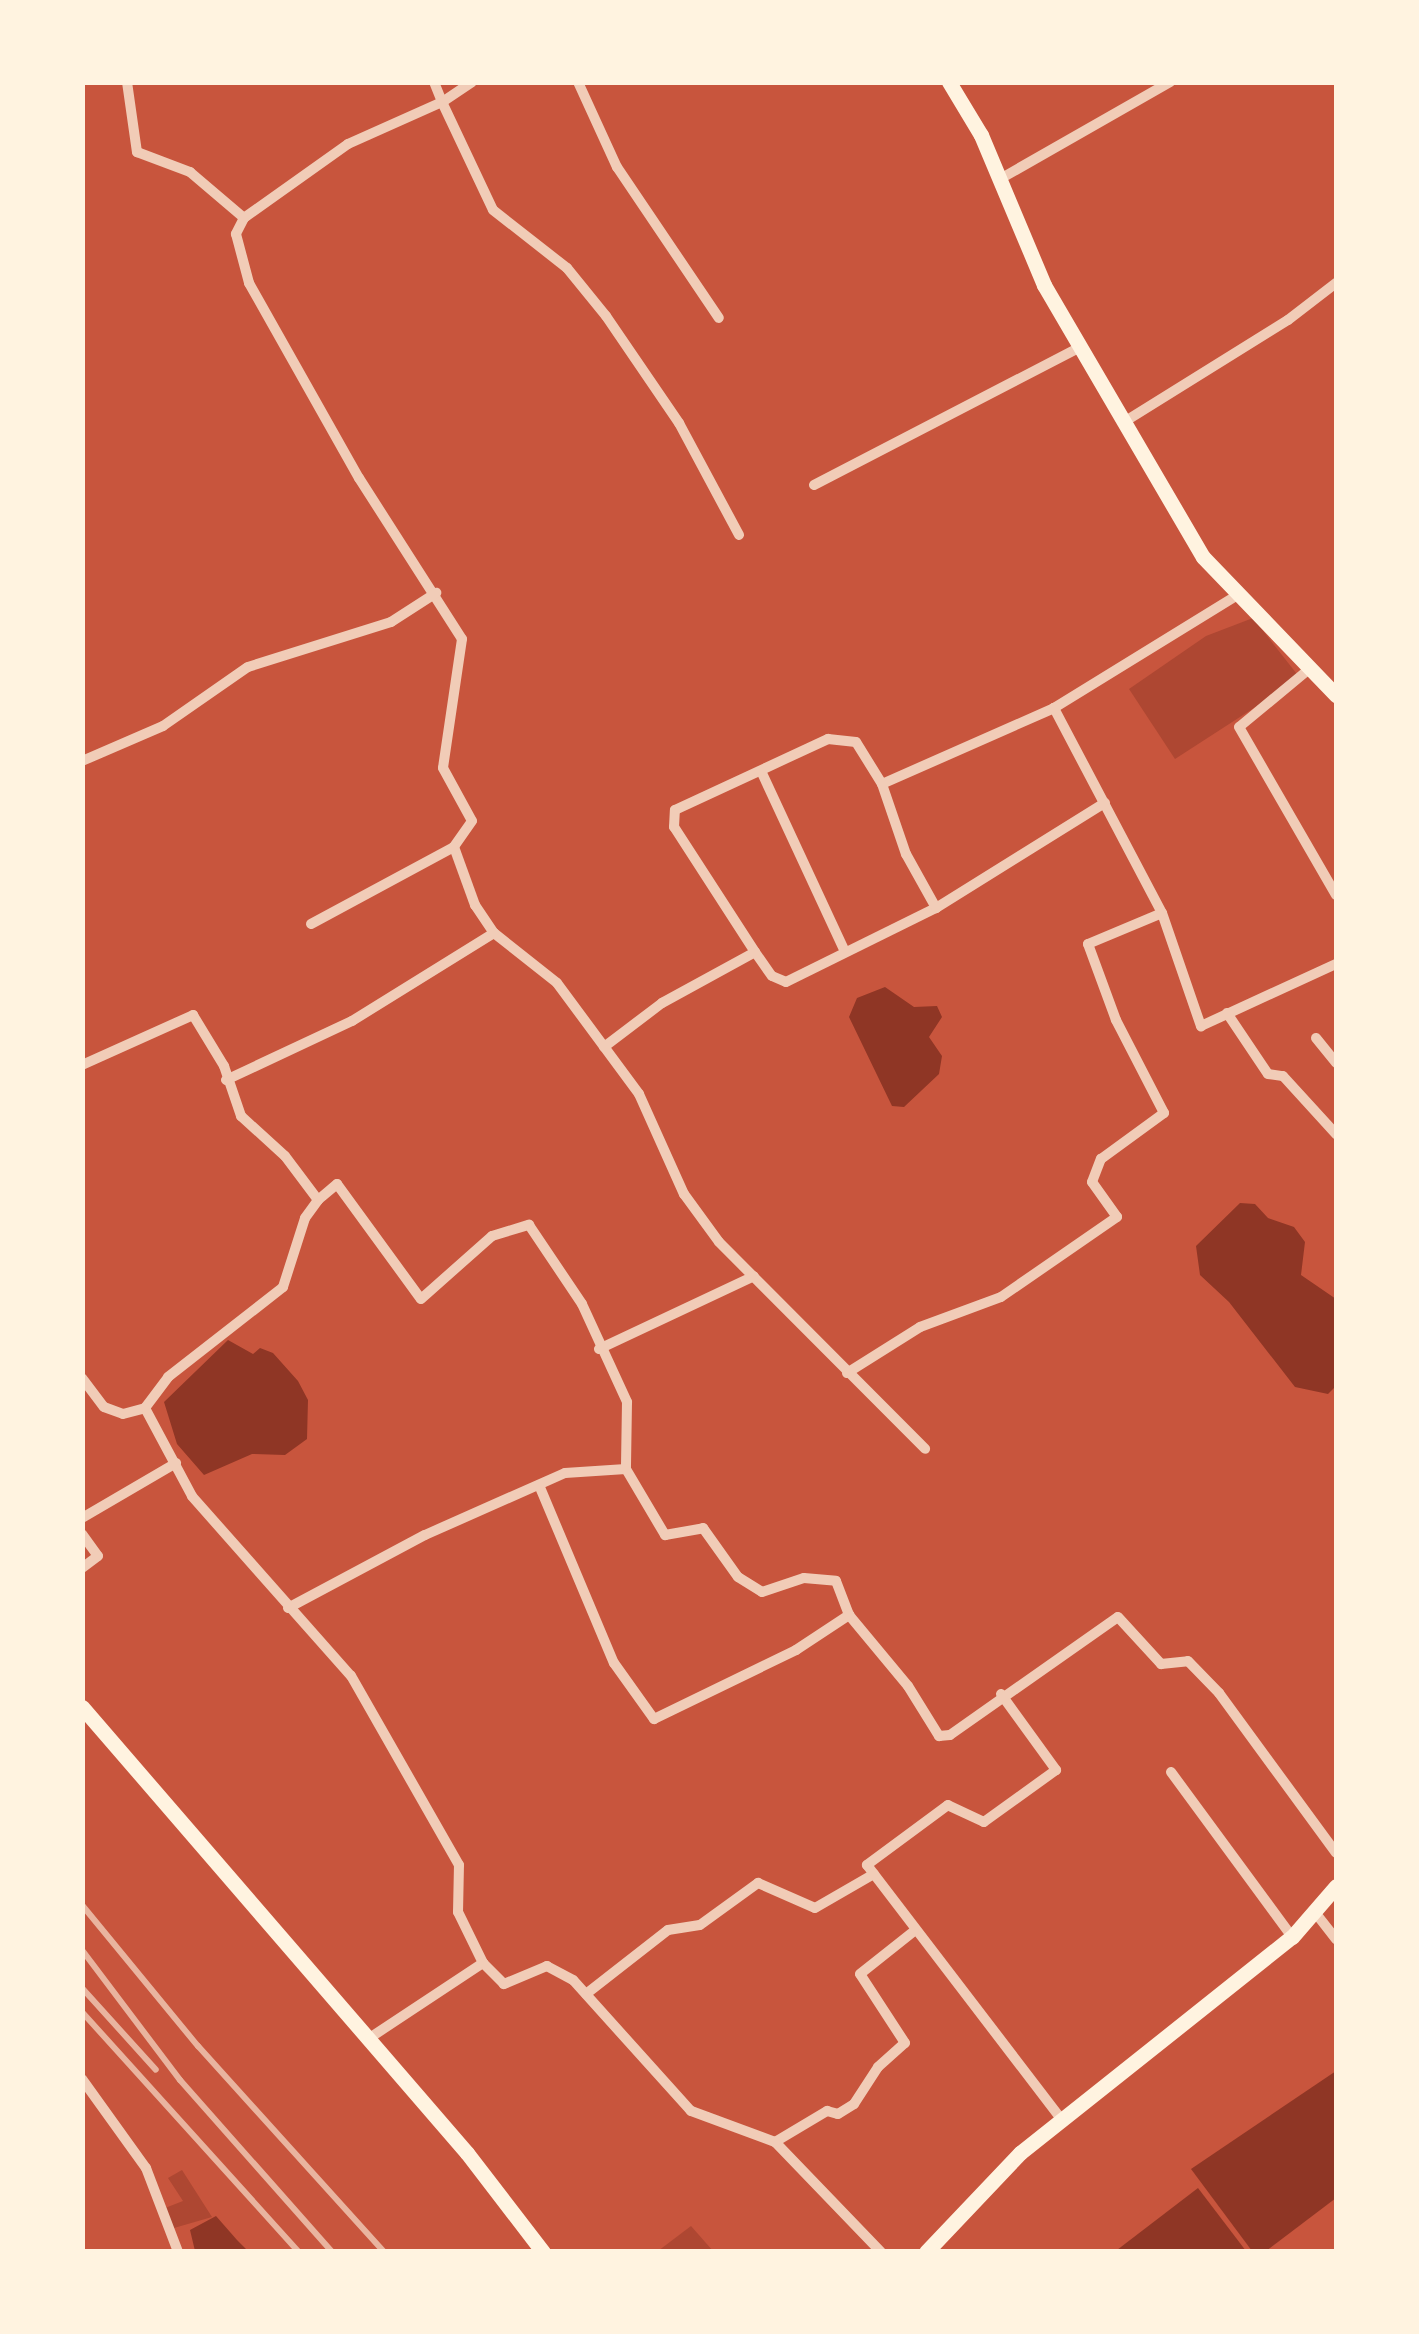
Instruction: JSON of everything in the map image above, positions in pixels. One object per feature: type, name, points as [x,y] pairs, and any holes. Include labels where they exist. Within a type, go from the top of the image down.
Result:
[{"type":"main road","points":[[949,82],[1000,179],[1044,285],[1203,558],[1308,670],[1336,694]]},
{"type":"main road","points":[[82,1707],[368,2039],[543,2252]]},
{"type":"main road","points":[[926,2252],[1020,2153],[1292,1936],[1336,1886]]},
{"type":"street","points":[[127,82],[136,152],[190,172],[244,218]]},
{"type":"street","points":[[434,82],[493,210],[568,268],[606,316],[680,423],[739,535]]},
{"type":"street","points":[[311,924],[454,847],[472,820],[443,768],[462,639],[359,478],[249,282],[236,234],[244,218],[348,144],[442,102],[472,82]]},
{"type":"street","points":[[578,82],[617,167],[718,318]]},
{"type":"street","points":[[1000,179],[1170,82]]},
{"type":"street","points":[[1124,422],[1288,320],[1336,283]]},
{"type":"street","points":[[814,485],[1080,346]]},
{"type":"street","points":[[82,760],[162,726],[248,667],[391,622],[436,593]]},
{"type":"street","points":[[882,784],[1054,708],[1238,595]]},
{"type":"street","points":[[1308,670],[1239,727],[1336,895]]},
{"type":"street","points":[[1054,708],[1162,913],[1201,1026],[1336,964]]},
{"type":"street","points":[[936,908],[906,854],[882,784],[856,742],[828,738],[670,817],[755,952],[772,976],[786,982],[936,908],[1104,803]]},
{"type":"street","points":[[762,773],[845,952]]},
{"type":"street","points":[[454,847],[476,906],[494,933],[556,983],[639,1094],[684,1194],[754,1276],[925,1449]]},
{"type":"street","points":[[847,1373],[920,1327],[1001,1297],[1117,1218],[1092,1182],[1101,1159],[1164,1113],[1116,1020],[1088,944],[1162,913]]},
{"type":"street","points":[[226,1080],[352,1021],[494,933]]},
{"type":"street","points":[[604,1047],[662,1003],[755,952]]},
{"type":"street","points":[[1227,1014],[1268,1074],[1283,1076],[1336,1134]]},
{"type":"street","points":[[82,1065],[193,1015],[241,1116],[286,1156],[318,1200]]},
{"type":"street","points":[[1316,1038],[1336,1062]]},
{"type":"street","points":[[82,1378],[104,1407],[124,1414],[145,1408],[168,1376],[283,1287],[305,1218],[337,1184],[422,1299],[492,1236],[529,1225],[582,1304],[626,1402],[626,1469],[665,1535],[703,1528],[738,1577],[762,1592],[804,1578],[836,1580],[849,1615],[908,1686],[939,1736],[950,1735],[1001,1694],[1118,1618],[1161,1664],[1188,1661],[1218,1693],[1336,1853]]},
{"type":"street","points":[[599,1349],[754,1276]]},
{"type":"street","points":[[145,1408],[192,1496],[288,1608],[342,1662],[459,1865],[458,1912],[483,1963],[504,1984],[547,1966],[586,1994],[691,2111],[775,2142],[880,2252]]},
{"type":"street","points":[[82,1518],[176,1463]]},
{"type":"street","points":[[288,1608],[425,1535],[564,1472],[626,1469]]},
{"type":"street","points":[[539,1485],[614,1662],[654,1719],[796,1650],[849,1615]]},
{"type":"street","points":[[82,1534],[98,1556],[82,1568]]},
{"type":"street","points":[[1001,1694],[1056,1770],[984,1822],[948,1805],[867,1865],[914,1931],[965,1987],[1062,2119]]},
{"type":"street","points":[[1171,1772],[1292,1936]]},
{"type":"street","points":[[586,1994],[668,1930],[700,1925],[758,1883],[816,1908],[874,1874]]},
{"type":"street","points":[[1314,1911],[1336,1939]]},
{"type":"street","points":[[775,2142],[827,2112],[838,2114],[854,2104],[878,2067],[904,2043],[860,1974],[914,1931]]},
{"type":"street","points":[[368,2039],[483,1963]]},
{"type":"street","points":[[82,2079],[146,2168],[178,2252]]},
{"type":"shaded area","points":[[1253,618],[1300,678],[1175,759],[1129,689],[1206,636]]},
{"type":"shaded area","points":[[885,987],[914,1007],[937,1006],[942,1017],[929,1037],[942,1056],[939,1074],[904,1107],[892,1106],[849,1017],[857,998]]},
{"type":"shaded area","points":[[1240,1203],[1255,1204],[1268,1218],[1294,1227],[1305,1242],[1301,1275],[1336,1299],[1336,1386],[1328,1394],[1295,1387],[1229,1302],[1200,1275],[1196,1246]]},
{"type":"shaded area","points":[[228,1340],[253,1354],[260,1348],[273,1353],[298,1381],[308,1400],[307,1439],[285,1455],[252,1454],[204,1475],[177,1444],[164,1402]]},
{"type":"shaded area","points":[[1336,2071],[1336,2198],[1266,2251],[1252,2251],[1191,2169]]},
{"type":"shaded area","points":[[182,2170],[212,2217],[174,2228],[165,2208],[183,2201],[168,2178]]},
{"type":"shaded area","points":[[1198,2188],[1246,2251],[1117,2251],[1117,2250]]},
{"type":"shaded area","points":[[216,2216],[248,2251],[195,2251],[190,2230]]},
{"type":"shaded area","points":[[691,2226],[713,2251],[658,2251]]},
{"type":"railway","points":[[82,1905],[198,2046],[384,2252]]},
{"type":"railway","points":[[82,1950],[180,2080],[332,2252]]},
{"type":"railway","points":[[82,1988],[156,2070]]},
{"type":"railway","points":[[82,2012],[299,2252]]}]
